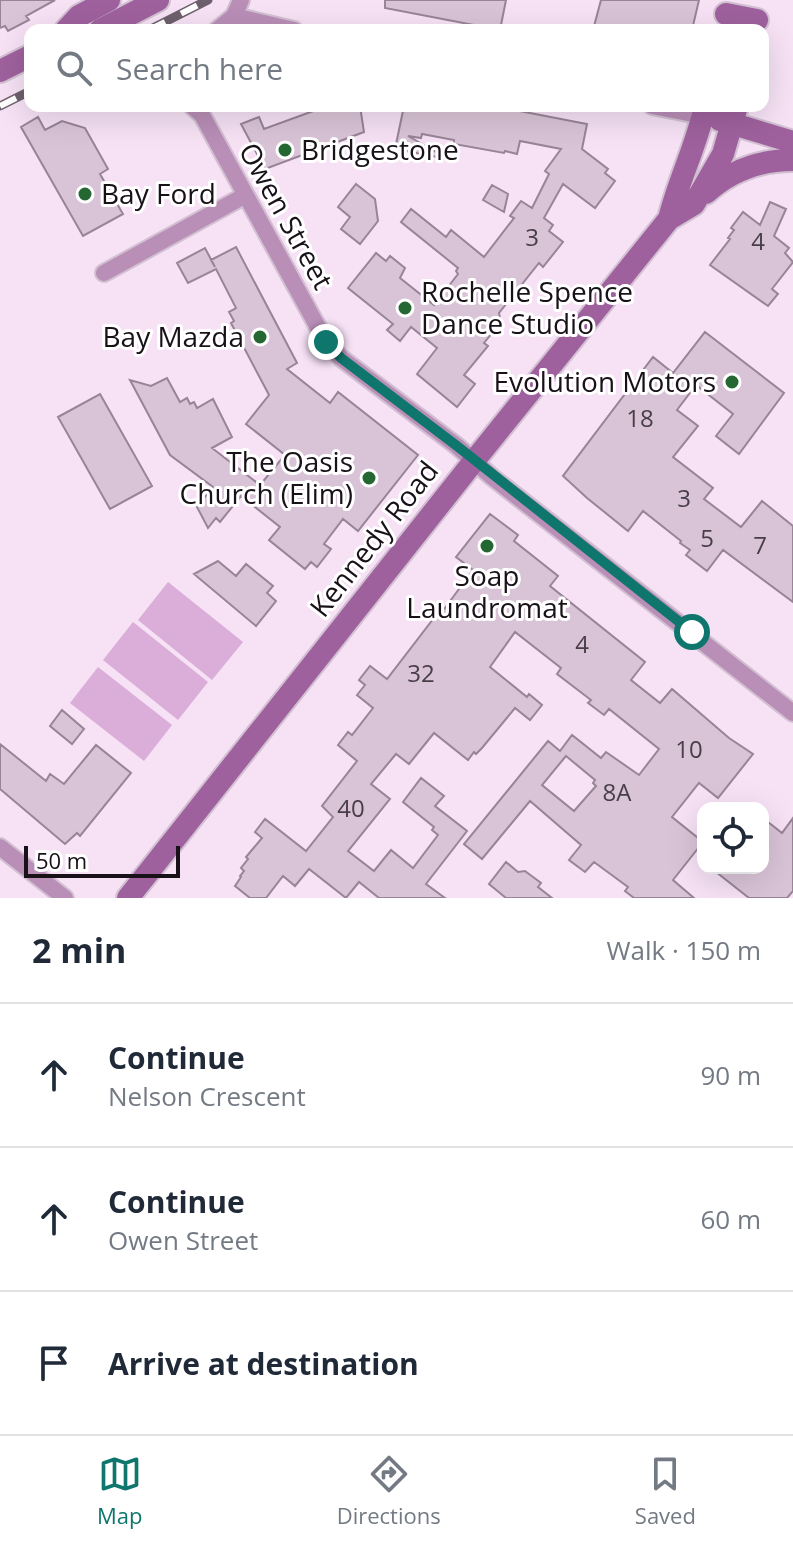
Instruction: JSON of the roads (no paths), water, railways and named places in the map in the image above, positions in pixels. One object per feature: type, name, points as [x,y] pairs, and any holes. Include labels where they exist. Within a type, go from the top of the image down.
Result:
[{"type":"main road","points":[[72,24],[79,16],[110,14],[158,0]]},
{"type":"main road","points":[[725,15],[758,17]]},
{"type":"main road","points":[[0,71],[24,59]]},
{"type":"main road","name":"Kennedy Road","points":[[669,219],[676,189],[686,169],[704,112]]},
{"type":"main road","points":[[714,112],[735,114],[793,142]]},
{"type":"main road","name":"Kennedy Road","points":[[128,898],[669,219],[694,204],[723,154],[735,114]]},
{"type":"main road","points":[[694,204],[721,180],[739,170],[793,160]]},
{"type":"street","points":[[223,24],[238,8],[279,24]]},
{"type":"street","name":"Owen Street","points":[[200,112],[326,342],[341,358],[793,713]]},
{"type":"street","points":[[104,273],[244,196]]},
{"type":"street","points":[[0,847],[65,898]]},
{"type":"railway","points":[[161,24],[208,0]]},
{"type":"railway","points":[[0,106],[24,94]]},
{"type":"place","name":"Bridgestone","points":[[285,150]]},
{"type":"place","name":"Bay Ford","points":[[85,194]]},
{"type":"place","name":"Rochelle Spence Dance Studio","points":[[405,308]]},
{"type":"place","name":"Bay Mazda","points":[[260,337]]},
{"type":"place","name":"Evolution Motors","points":[[732,382]]},
{"type":"place","name":"The Oasis Church (Elim)","points":[[369,478]]},
{"type":"place","name":"Soap Laundromat","points":[[487,546]]}]
